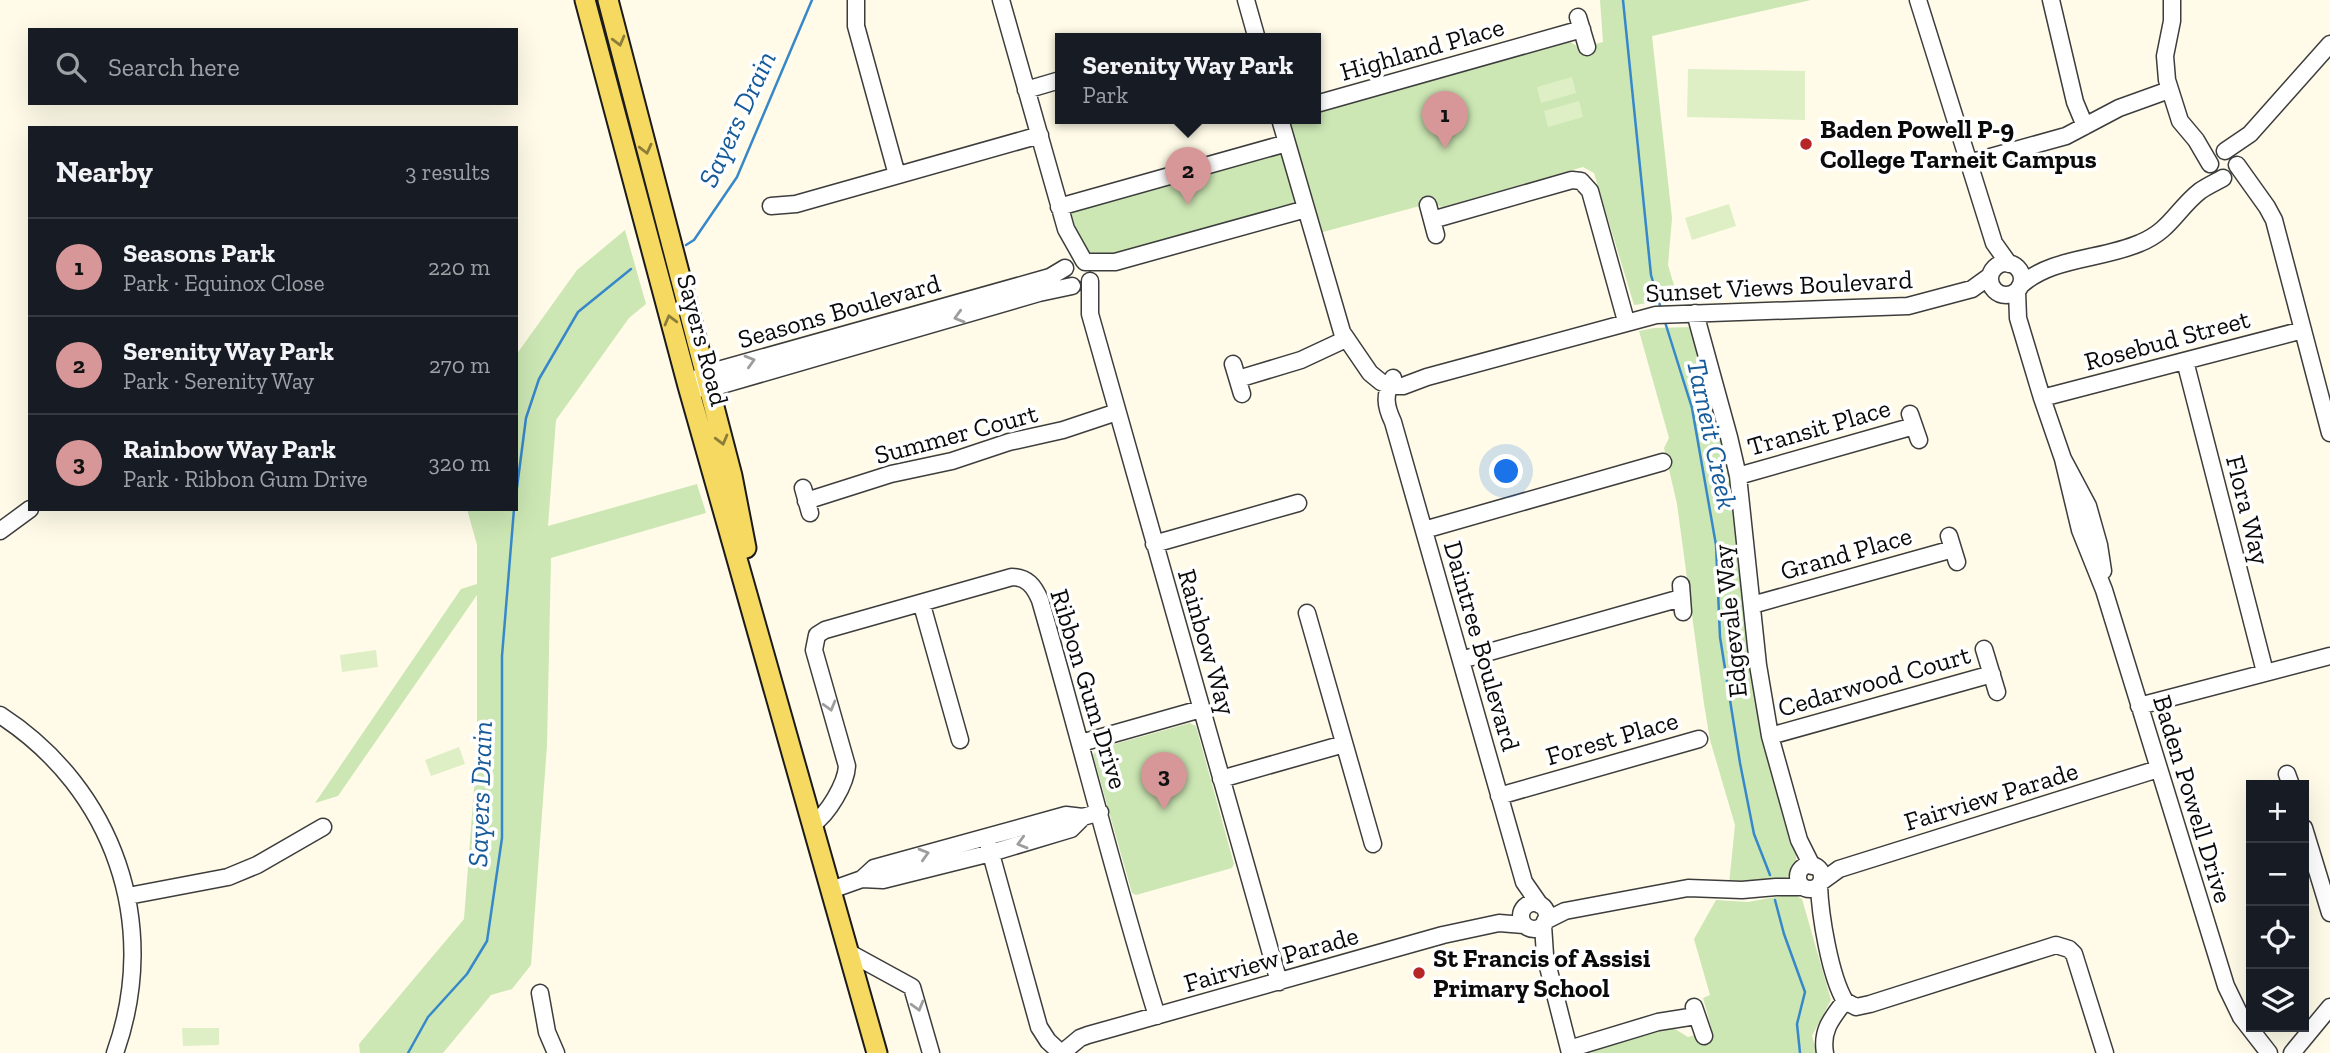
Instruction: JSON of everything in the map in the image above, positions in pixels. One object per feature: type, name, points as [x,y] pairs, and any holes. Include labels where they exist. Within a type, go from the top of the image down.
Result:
[{"type":"main road","name":"Sayers Road","points":[[585,0],[688,386],[877,1053]]},
{"type":"main road","name":"Sayers Road","points":[[608,0],[732,476],[776,693]]},
{"type":"main road","points":[[608,90],[630,83]]},
{"type":"street","points":[[856,0],[856,26],[897,175]]},
{"type":"street","points":[[1001,0],[1059,207],[1066,229],[1091,271],[1090,280]]},
{"type":"street","points":[[1246,0],[1255,33]]},
{"type":"street","name":"Baden Powell Drive","points":[[1918,0],[2042,398],[2087,528],[2226,986],[2241,1017],[2269,1053]]},
{"type":"street","points":[[2051,0],[2076,102],[2085,126]]},
{"type":"street","points":[[2172,0],[2172,21],[2165,56],[2169,90],[2180,121],[2196,140],[2253,190],[2274,220],[2330,433]]},
{"type":"street","name":"Highland Place","points":[[1321,102],[1580,23],[1587,47]]},
{"type":"street","points":[[2006,280],[2129,247],[2148,239],[2171,223],[2330,44]]},
{"type":"street","points":[[1026,90],[1055,81]]},
{"type":"street","points":[[1969,163],[2056,139],[2119,108],[2169,90]]},
{"type":"street","points":[[1281,124],[1336,318],[1346,339],[1363,361],[1392,384]]},
{"type":"street","points":[[771,206],[796,204],[1040,135]]},
{"type":"street","points":[[1059,207],[1287,143]]},
{"type":"street","points":[[1432,220],[1572,180],[1581,181],[1590,191],[1626,321]]},
{"type":"street","points":[[1067,266],[1076,260],[1115,262],[1306,209]]},
{"type":"street","points":[[1066,229],[1066,280],[1073,286],[1081,287],[1115,262]]},
{"type":"street","name":"Seasons Boulevard","points":[[706,381],[1040,280],[1067,266]]},
{"type":"street","name":"Rainbow Way","points":[[1090,280],[1090,314],[1279,982]]},
{"type":"street","name":"Sunset Views Boulevard","points":[[1392,384],[1427,377],[1626,321],[1663,314],[1897,307],[1929,302],[2006,280]]},
{"type":"street","name":"Seasons Boulevard","points":[[688,386],[1073,286]]},
{"type":"street","name":"Rainbow Way","points":[[1073,286],[1090,314]]},
{"type":"street","name":"Edgevale Way","points":[[1695,313],[1738,476],[1760,681],[1770,736],[1839,989],[1845,1001]]},
{"type":"street","name":"Rosebud Street","points":[[2042,398],[2304,330]]},
{"type":"street","points":[[1238,379],[1301,360],[1346,339]]},
{"type":"street","name":"Flora Way","points":[[2185,361],[2265,672]]},
{"type":"street","name":"Daintree Boulevard","points":[[1392,384],[1386,404],[1394,422],[1570,1051]]},
{"type":"street","name":"Summer Court","points":[[806,501],[891,474],[952,461],[1117,412]]},
{"type":"street","name":"Transit Place","points":[[1738,476],[1914,427]]},
{"type":"street","points":[[1424,530],[1663,461]]},
{"type":"street","points":[[1154,544],[1298,503]]},
{"type":"street","points":[[0,531],[28,510]]},
{"type":"street","name":"Grand Place","points":[[1752,605],[1953,549]]},
{"type":"street","name":"Ribbon Gum Drive","points":[[922,605],[1012,577],[1020,577],[1035,587],[1157,1016]]},
{"type":"street","points":[[1461,660],[1681,598]]},
{"type":"street","points":[[813,824],[821,819],[842,783],[847,766],[814,650],[814,639],[825,630],[922,605],[960,740]]},
{"type":"street","points":[[1307,613],[1373,844]]},
{"type":"street","name":"Cedarwood Court","points":[[1984,649],[1997,692]]},
{"type":"street","points":[[2139,706],[2330,656]]},
{"type":"street","name":"Cedarwood Court","points":[[1770,736],[1992,674]]},
{"type":"street","points":[[1081,743],[1201,709]]},
{"type":"street","points":[[0,715],[51,754],[93,810],[113,846],[128,897],[134,949],[131,992],[115,1053]]},
{"type":"street","name":"Forest Place","points":[[1499,796],[1699,739]]},
{"type":"street","points":[[1220,779],[1344,744]]},
{"type":"street","name":"Fairview Parade","points":[[1061,1053],[1080,1038],[1466,929],[1688,888],[1742,890],[1776,887],[2158,769]]},
{"type":"street","points":[[831,890],[862,879],[874,868],[988,845],[1066,815],[1083,817],[1100,812]]},
{"type":"street","points":[[128,897],[228,877],[257,865],[323,827]]},
{"type":"street","points":[[2309,843],[2330,912]]},
{"type":"street","points":[[988,845],[1040,1027],[1048,1041],[1061,1053]]},
{"type":"street","points":[[1825,1053],[1823,1039],[1828,1023],[1845,1001],[1856,1007],[1870,1004],[2056,945],[2074,954],[2105,1053]]},
{"type":"street","points":[[848,952],[912,986],[931,1053]]},
{"type":"street","points":[[540,993],[547,1032],[556,1053]]},
{"type":"street","points":[[2292,1053],[2330,1007]]},
{"type":"street","points":[[1570,1051],[1695,1012],[1704,1036]]},
{"type":"green space","points":[[1600,0],[1811,0],[1652,36],[1672,218],[1668,265],[1678,299],[1634,305],[1594,173],[1583,167],[1442,207],[1431,203],[1319,233],[1289,124],[1321,124],[1321,107],[1564,38],[1580,48],[1603,42]]},
{"type":"green space","points":[[1688,69],[1805,71],[1805,120],[1687,117]]},
{"type":"green space","points":[[1572,77],[1576,93],[1541,103],[1537,87]]},
{"type":"green space","points":[[1579,101],[1583,117],[1548,127],[1544,111]]},
{"type":"green space","points":[[1274,152],[1284,156],[1295,197],[1292,206],[1110,258],[1095,259],[1077,244],[1070,214],[1072,210]]},
{"type":"green space","points":[[1729,204],[1736,226],[1692,240],[1685,218]]},
{"type":"green space","points":[[625,230],[646,304],[629,318],[556,420],[548,526],[697,484],[706,513],[551,558],[547,745],[531,965],[512,989],[491,995],[443,1053],[360,1053],[359,1044],[464,919],[477,750],[477,595],[338,796],[315,803],[461,589],[477,584],[477,545],[468,511],[518,511],[518,352],[577,270]]},
{"type":"green space","points":[[1692,327],[1725,442],[1796,854],[1796,867],[1790,876],[1764,882],[1729,884],[1735,825],[1710,740],[1677,504],[1664,448],[1669,438],[1639,331]]},
{"type":"green space","points":[[376,650],[378,667],[342,672],[340,655]]},
{"type":"green space","points":[[1190,723],[1196,726],[1234,864],[1232,868],[1136,895],[1132,893],[1093,755],[1097,749]]},
{"type":"green space","points":[[459,747],[465,764],[431,776],[425,760]]},
{"type":"green space","points":[[1793,894],[1802,899],[1831,1000],[1812,1036],[1817,1053],[1586,1053],[1588,1049],[1670,1026],[1688,1037],[1712,1030],[1703,998],[1710,995],[1694,939],[1716,900],[1748,902]]},
{"type":"green space","points":[[182,1028],[219,1028],[219,1045],[183,1046]]},
{"type":"waterway","name":"Sayers Drain","points":[[686,245],[694,240],[737,177],[812,0]]},
{"type":"waterway","name":"Tarneit Creek","points":[[1623,0],[1651,275],[1661,309]]},
{"type":"waterway","name":"Sayers Drain","points":[[518,480],[526,418],[539,379],[578,312],[631,269]]},
{"type":"waterway","name":"Tarneit Creek","points":[[1665,322],[1692,408],[1716,545],[1720,637],[1740,763],[1754,834],[1770,875]]},
{"type":"waterway","name":"Sayers Drain","points":[[408,1053],[428,1017],[467,974],[487,941],[502,838],[502,656],[514,511]]},
{"type":"waterway","name":"Tarneit Creek","points":[[1775,900],[1805,992],[1797,1024],[1800,1053]]},
{"type":"place","name":"Baden Powell P-9 College Tarneit Campus","points":[[1806,144]]},
{"type":"place","name":"Seasons Park","points":[[1445,149]]},
{"type":"place","name":"Serenity Way Park","points":[[1188,205]]},
{"type":"place","name":"Rainbow Way Park","points":[[1164,810]]},
{"type":"place","name":"St Francis of Assisi Primary School","points":[[1419,973]]}]
